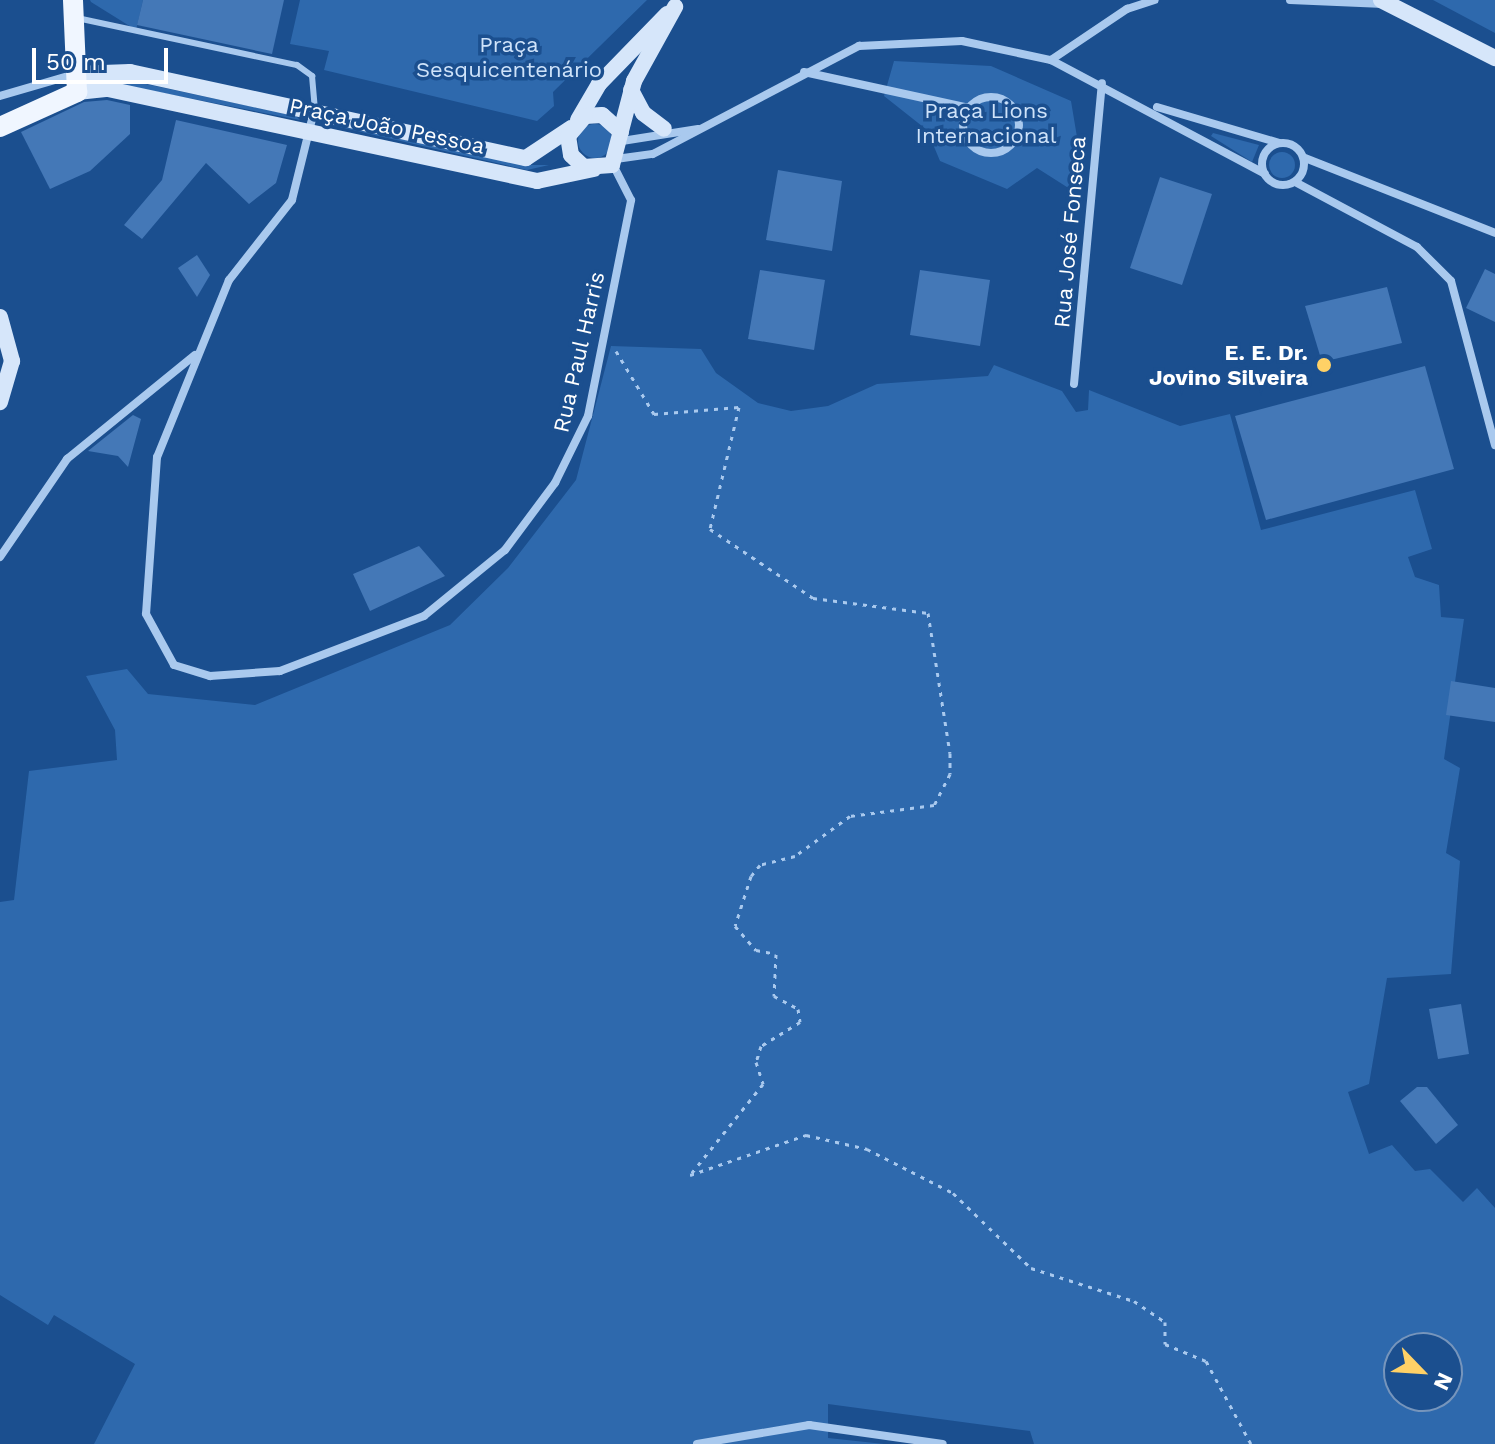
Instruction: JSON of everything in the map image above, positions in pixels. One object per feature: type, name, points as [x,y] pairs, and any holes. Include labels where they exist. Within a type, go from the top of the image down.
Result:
[{"type":"main road","points":[[0,127],[76,83],[73,9]]},
{"type":"street","points":[[1051,60],[1127,9],[1155,0]]},
{"type":"street","points":[[1290,0],[1385,2],[1495,58]]},
{"type":"street","points":[[614,162],[631,90],[679,4]]},
{"type":"street","points":[[679,4],[599,84],[574,124],[571,155],[594,169],[653,154],[803,72],[859,46],[962,41],[1051,60],[1141,102],[1265,174],[1297,183],[1440,267],[1456,298],[1495,443]]},
{"type":"street","name":"Praça João Pessoa","points":[[76,83],[130,72],[526,158],[574,124]]},
{"type":"street","points":[[803,72],[969,108],[990,97],[1011,106],[1019,127],[1009,147],[976,149],[963,130],[969,108]]},
{"type":"street","points":[[0,96],[76,83]]},
{"type":"street","name":"Praça João Pessoa","points":[[76,83],[537,181],[594,169]]},
{"type":"street","name":"Rua José Fonseca","points":[[1074,384],[1102,83]]},
{"type":"street","points":[[631,90],[643,113],[664,129]]},
{"type":"street","points":[[1141,102],[1279,143],[1305,158],[1495,233]]},
{"type":"street","points":[[0,557],[67,459],[195,355],[242,256],[292,200],[315,110]]},
{"type":"street","points":[[574,124],[602,115],[622,136]]},
{"type":"street","points":[[622,136],[664,129],[699,129]]},
{"type":"street","points":[[1265,174],[1260,156],[1279,143]]},
{"type":"street","points":[[1297,183],[1305,158]]},
{"type":"street","name":"Rua Paul Harris","points":[[195,355],[157,457],[145,594],[154,639],[174,665],[210,676],[280,671],[424,616],[459,592],[505,550],[574,451],[605,334],[631,200],[614,162]]},
{"type":"street","points":[[0,317],[12,361],[0,402]]},
{"type":"street","points":[[697,1444],[809,1425],[943,1444]]},
{"type":"lane","points":[[73,9],[297,65],[312,76],[315,110]]},
{"type":"path","points":[[605,334],[654,414],[739,407],[710,529],[813,598],[928,613],[950,753],[950,774],[934,805],[850,816],[795,856],[760,865],[751,876],[735,926],[756,950],[776,954],[774,996],[798,1009],[800,1022],[761,1046],[756,1062],[763,1084],[744,1100],[739,1123],[689,1172],[703,1174],[806,1135],[867,1149],[953,1193],[1031,1268],[1134,1301],[1165,1322],[1165,1344],[1206,1361],[1251,1444]]},
{"type":"green space","points":[[143,0],[136,30],[91,2]]},
{"type":"green space","name":"Praça Sesquicentenário","points":[[300,0],[647,0],[553,92],[554,106],[537,121],[324,70],[329,51],[290,44]]},
{"type":"green space","points":[[1433,0],[1495,0],[1495,33]]},
{"type":"green space","name":"Praça Lions Internacional","points":[[894,61],[991,66],[1071,101],[1082,167],[1070,189],[1037,168],[1007,189],[940,161],[927,130],[884,96]]},
{"type":"green space","points":[[127,80],[296,116],[300,120],[122,85]]},
{"type":"green space","points":[[322,123],[528,165],[549,165],[527,170]]},
{"type":"green space","points":[[595,124],[607,129],[612,141],[607,153],[595,158],[583,153],[578,141],[583,129]]},
{"type":"green space","points":[[1213,133],[1259,145],[1252,162],[1211,136]]},
{"type":"green space","points":[[1282,152],[1291,156],[1295,165],[1291,174],[1282,178],[1273,174],[1269,165],[1273,156]]},
{"type":"green space","points":[[611,346],[701,349],[716,373],[758,403],[791,411],[828,406],[877,384],[988,376],[994,365],[1062,391],[1076,412],[1088,410],[1089,390],[1180,426],[1230,414],[1261,530],[1415,490],[1432,549],[1408,557],[1415,577],[1439,585],[1441,617],[1464,619],[1444,759],[1460,768],[1446,853],[1460,861],[1451,974],[1387,978],[1369,1084],[1348,1092],[1369,1154],[1392,1145],[1415,1171],[1430,1169],[1463,1202],[1477,1188],[1495,1208],[1495,1444],[1034,1444],[1030,1431],[828,1404],[828,1438],[884,1444],[94,1444],[135,1364],[54,1315],[48,1325],[0,1295],[0,902],[14,900],[29,771],[117,760],[115,730],[86,676],[127,669],[148,694],[255,705],[450,625],[508,568],[576,480]]},
{"type":"building","points":[[143,0],[284,0],[272,54],[137,25]]},
{"type":"building","points":[[107,100],[130,105],[130,134],[90,171],[50,189],[21,132],[84,102]]},
{"type":"building","points":[[176,120],[287,145],[276,183],[249,204],[206,163],[142,239],[124,225],[162,180]]},
{"type":"building","points":[[778,170],[842,181],[832,251],[766,240]]},
{"type":"building","points":[[1160,177],[1212,194],[1182,285],[1130,268]]},
{"type":"building","points":[[197,255],[210,275],[197,297],[178,268]]},
{"type":"building","points":[[1485,269],[1495,274],[1495,322],[1466,308]]},
{"type":"building","points":[[760,270],[825,280],[814,350],[748,339]]},
{"type":"building","points":[[920,270],[990,280],[980,346],[910,335]]},
{"type":"building","points":[[1387,287],[1402,343],[1322,362],[1305,306]]},
{"type":"building","points":[[1425,366],[1454,469],[1266,520],[1235,416]]},
{"type":"building","points":[[133,415],[141,419],[128,467],[118,456],[88,451]]},
{"type":"building","points":[[419,546],[445,576],[370,611],[353,574]]},
{"type":"building","points":[[1451,681],[1495,688],[1495,722],[1446,715]]},
{"type":"building","points":[[1461,1004],[1469,1054],[1438,1059],[1429,1009]]},
{"type":"building","points":[[1417,1087],[1427,1087],[1458,1125],[1436,1144],[1400,1101]]},
{"type":"place","name":"E. E. Dr. Jovino Silveira","points":[[1324,365]]}]
